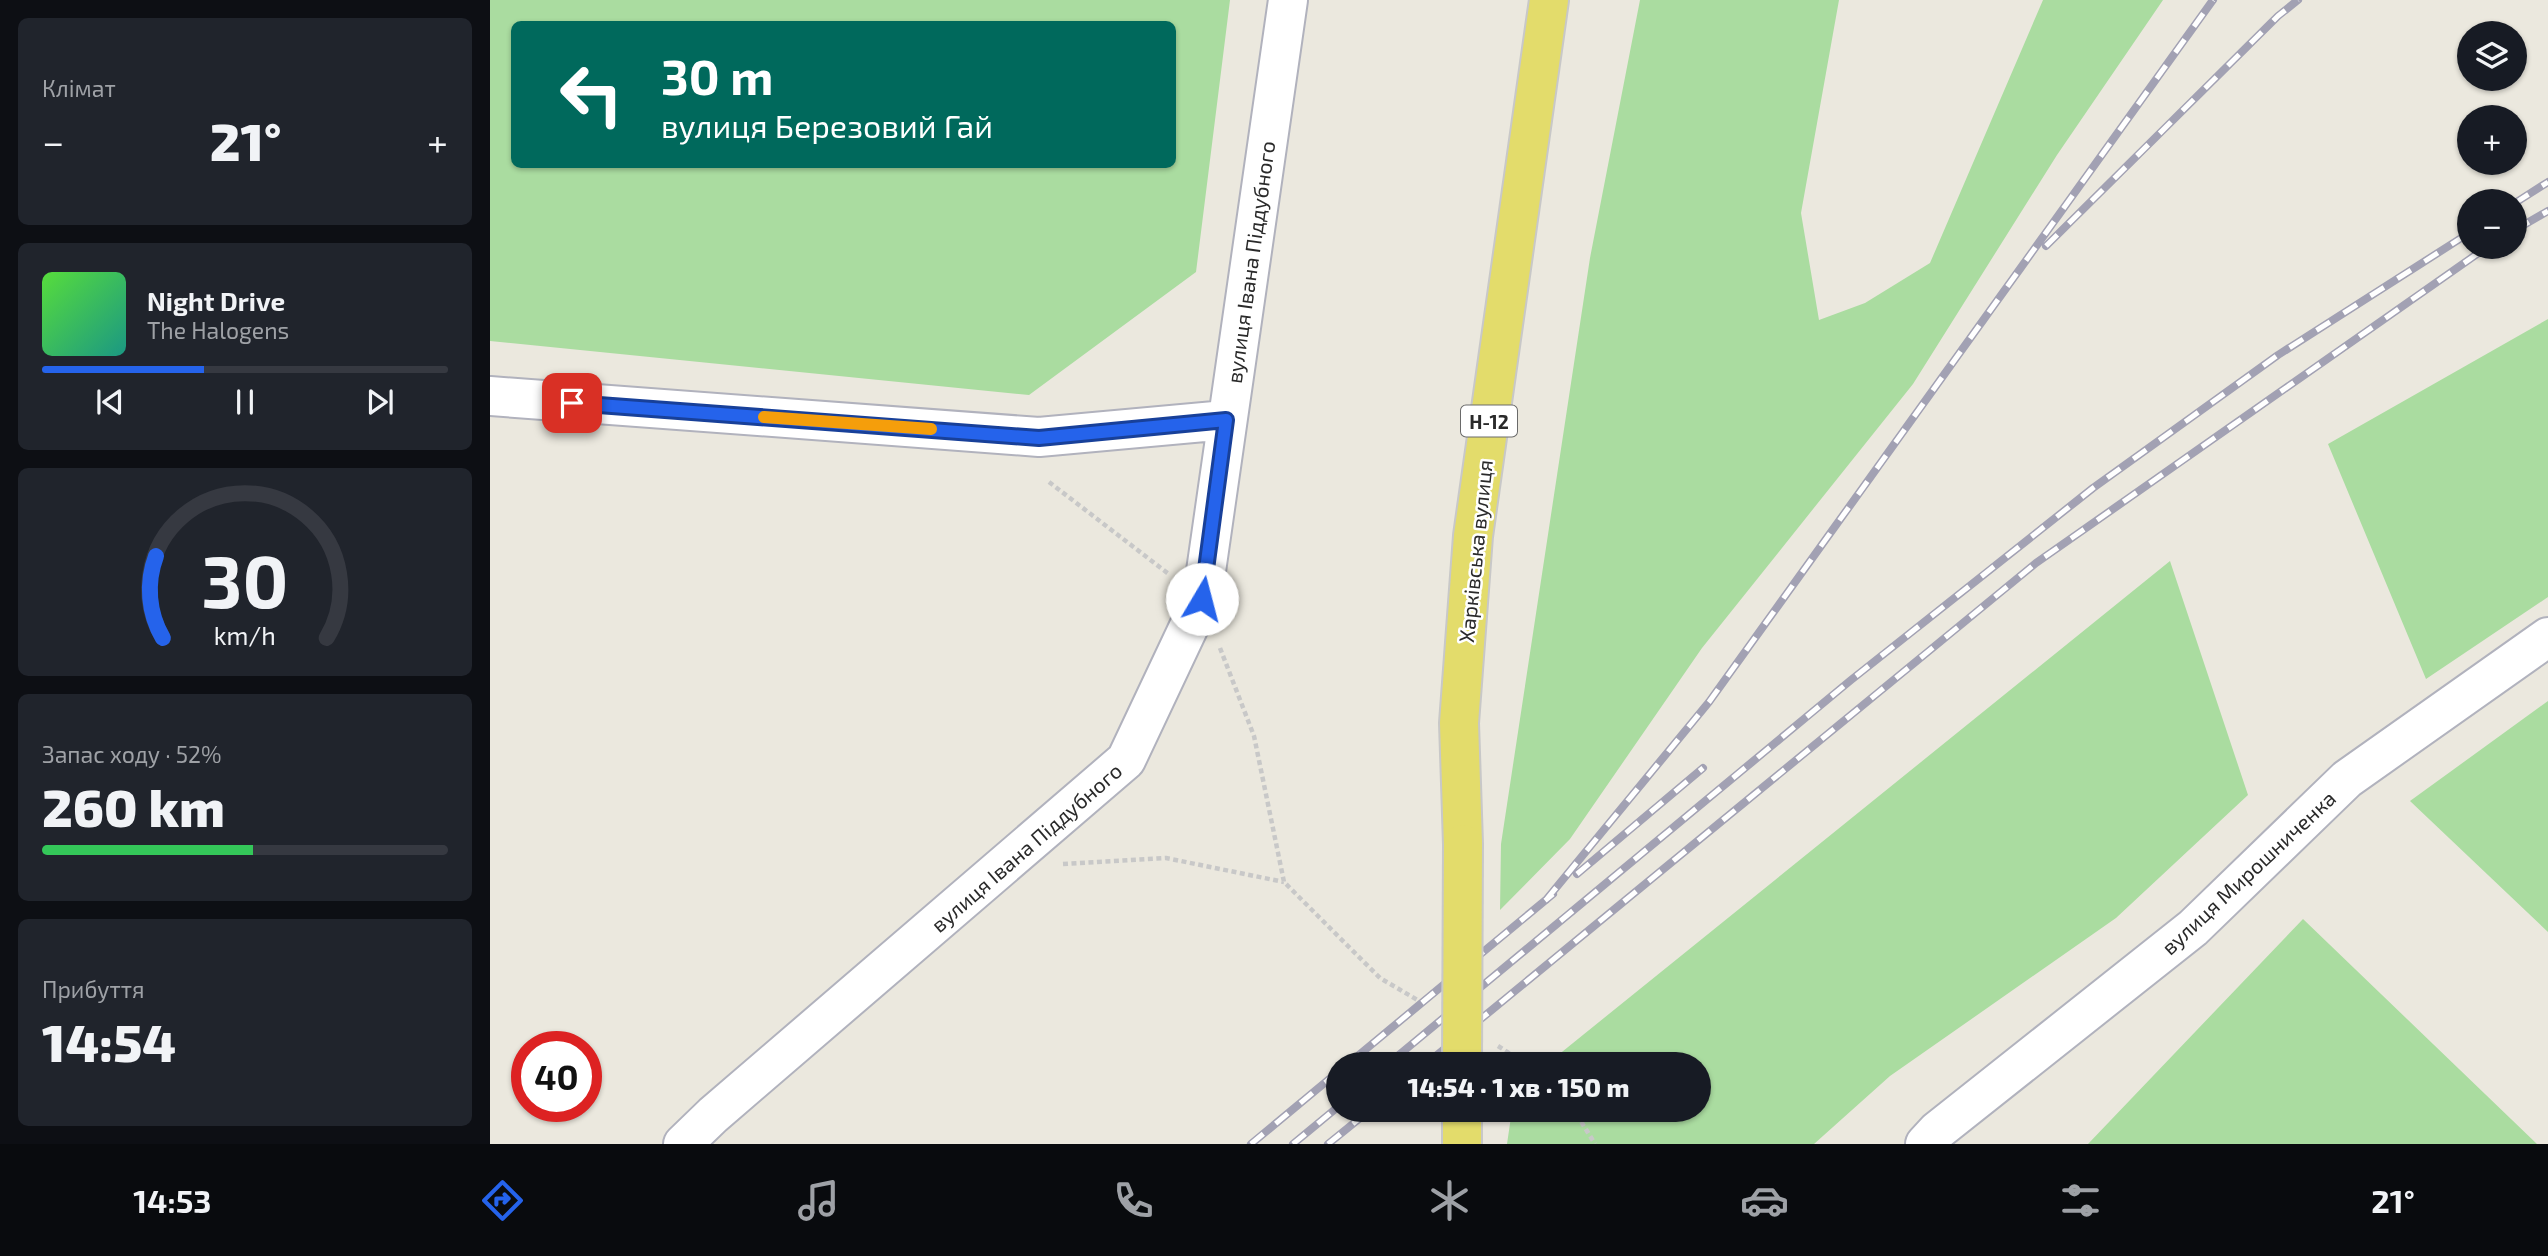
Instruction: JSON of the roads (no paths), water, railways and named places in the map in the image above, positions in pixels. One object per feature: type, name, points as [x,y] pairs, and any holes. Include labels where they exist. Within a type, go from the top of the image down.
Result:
[{"type":"main road","name":"Харківська вулиця","points":[[1474,1051],[1462,844],[1460,723],[1473,536],[1549,0]]},
{"type":"main road","points":[[1462,1122],[1462,1144]]},
{"type":"street","name":"вулиця Івана Піддубного","points":[[683,1144],[713,1115],[1126,760],[1202,599],[1288,0]]},
{"type":"street","points":[[490,397],[1039,438],[1226,420]]},
{"type":"street","name":"вулиця Мирошниченка","points":[[1925,1144],[1937,1131],[2193,929],[2347,779],[2548,637]]},
{"type":"railway","points":[[1546,900],[1709,702],[2213,0]]},
{"type":"railway","points":[[2046,246],[2278,16],[2298,0]]},
{"type":"railway","points":[[2527,195],[2548,182]]},
{"type":"railway","points":[[2527,223],[2548,211]]},
{"type":"railway","points":[[1402,1052],[1851,680],[2093,488],[2278,355],[2457,241]]},
{"type":"railway","points":[[1441,1052],[2036,563],[2470,259]]},
{"type":"railway","points":[[1577,874],[1703,768]]},
{"type":"railway","points":[[1362,1052],[1553,894]]},
{"type":"railway","points":[[1251,1144],[1326,1082]]},
{"type":"railway","points":[[1293,1144],[1326,1117]]},
{"type":"railway","points":[[1328,1144],[1355,1122]]}]
